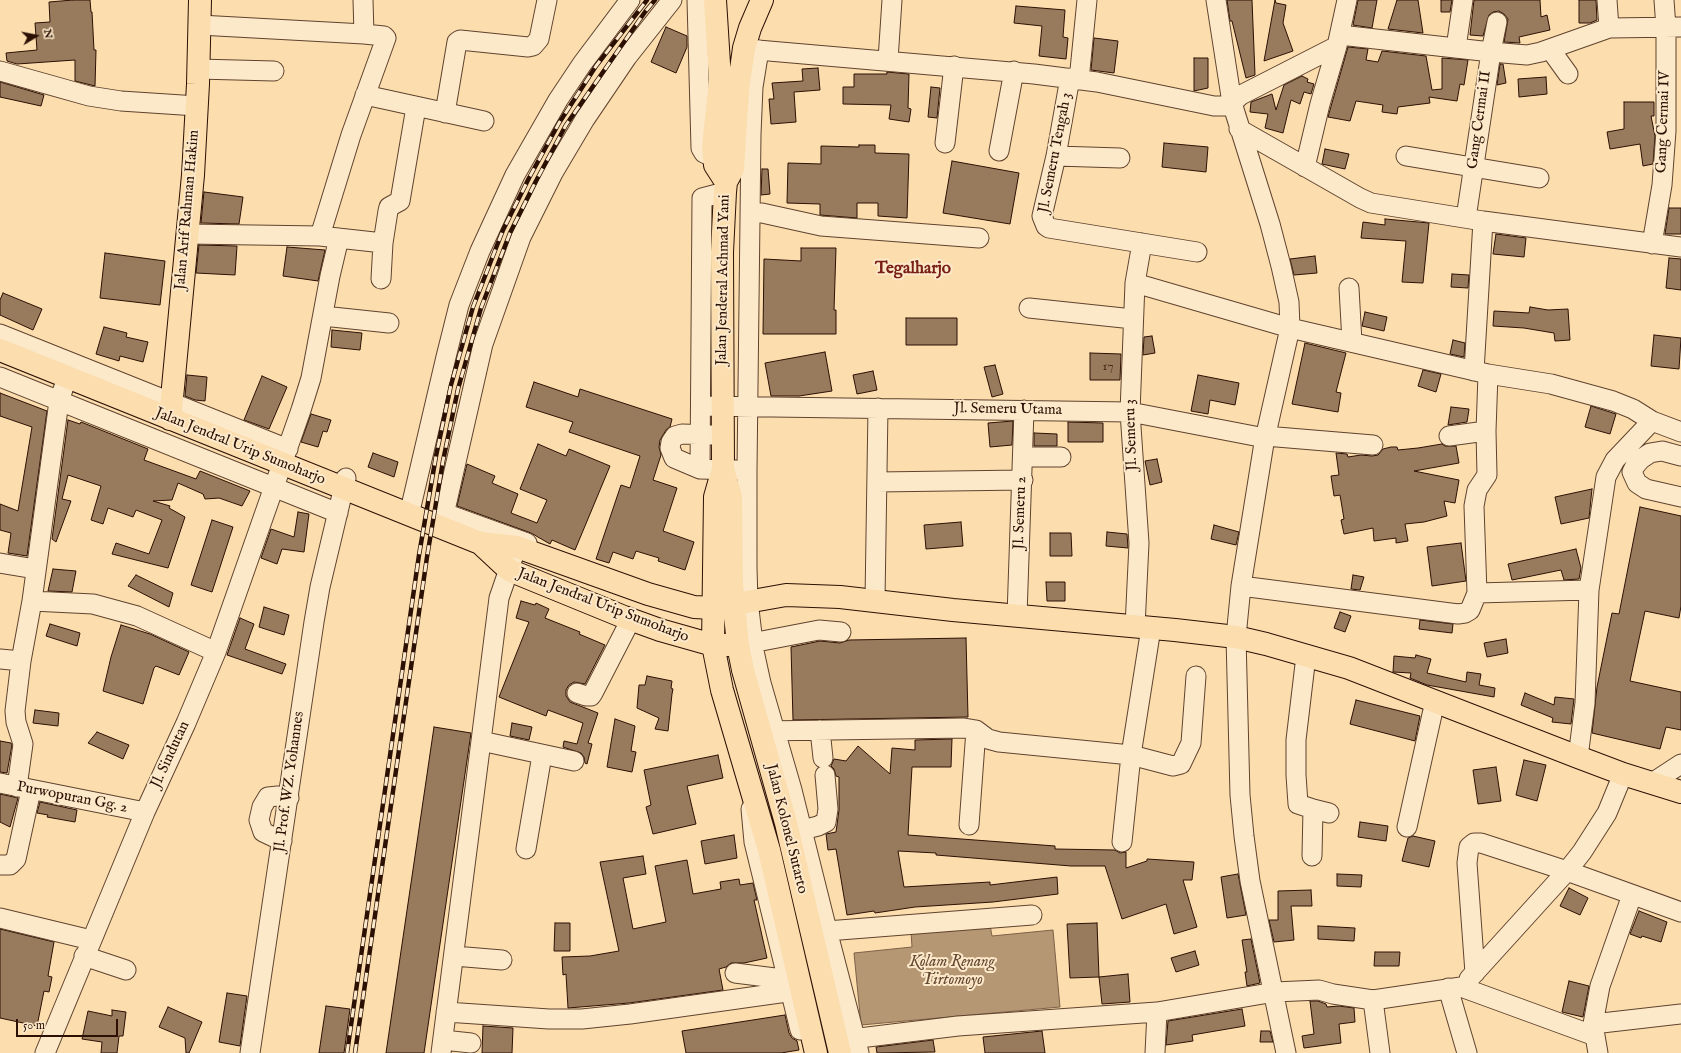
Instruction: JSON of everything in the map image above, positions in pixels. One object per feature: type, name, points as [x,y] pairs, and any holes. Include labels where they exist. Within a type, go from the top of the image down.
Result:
[{"type":"main road","name":"Jalan Arif Rahman Hakim","points":[[170,410],[187,234],[197,106],[200,0]]},
{"type":"main road","points":[[715,0],[729,85],[714,148],[715,165],[725,192]]},
{"type":"main road","name":"Jalan Jenderal Achmad Yani","points":[[731,604],[731,497],[723,469],[722,435],[711,406],[722,343],[722,252],[725,192],[733,168],[729,85],[734,30],[748,0]]},
{"type":"main road","name":"Jalan Jenderal Achmad Yani","points":[[729,85],[751,49],[750,28],[762,0]]},
{"type":"main road","name":"Jalan Jendral Urip Sumoharjo","points":[[0,339],[82,378],[170,410],[285,455],[345,483],[442,520],[480,543],[508,573],[569,599],[628,623],[673,635],[713,645],[746,644]]},
{"type":"main road","name":"Jalan Jendral Urip Sumoharjo","points":[[480,543],[518,544],[573,563],[648,594],[694,607],[731,604],[786,595],[840,597],[1236,637],[1349,668],[1623,774],[1681,792]]},
{"type":"main road","points":[[569,599],[573,563]]},
{"type":"main road","name":"Jalan Kolonel Sutarto","points":[[731,604],[746,644],[743,670],[768,731],[786,823],[820,931],[848,1046]]},
{"type":"main road","name":"Jalan Kolonel Sutarto","points":[[731,604],[713,645],[720,684],[769,850],[794,984],[816,1053]]},
{"type":"main road","points":[[736,737],[768,731]]},
{"type":"street","points":[[199,25],[364,34],[363,0]]},
{"type":"street","points":[[445,113],[455,49],[458,41],[528,47],[533,46],[539,38],[547,0]]},
{"type":"street","points":[[411,509],[459,305],[489,229],[515,175],[558,100],[582,64],[630,0]]},
{"type":"street","points":[[472,1043],[442,1046],[499,598],[518,544],[442,520],[483,344],[522,237],[553,172],[572,139],[628,57],[672,0]]},
{"type":"street","points":[[697,0],[701,148],[704,153],[715,158]]},
{"type":"street","points":[[888,60],[892,0]]},
{"type":"street","name":"Jl. Semeru Tengah 3","points":[[1087,0],[1075,79],[1042,216],[1046,226],[1049,228],[1142,243]]},
{"type":"street","points":[[1216,0],[1232,103],[1282,266],[1289,302],[1290,328],[1265,437],[1241,586],[1236,637],[1240,795],[1244,836],[1250,881],[1275,992],[1286,1053]]},
{"type":"street","points":[[1305,167],[1320,104],[1339,40],[1347,0]]},
{"type":"street","points":[[1456,48],[1463,0]]},
{"type":"street","points":[[1607,0],[1608,28]]},
{"type":"street","name":"Gang Cermai IV","points":[[1652,244],[1662,185],[1673,28],[1664,0]]},
{"type":"street","name":"Gang Cermai II","points":[[1477,593],[1474,506],[1477,490],[1487,475],[1486,431],[1481,372],[1474,219],[1473,168],[1490,52],[1496,22]]},
{"type":"street","points":[[731,604],[747,470],[749,252],[753,87],[751,49],[1014,71],[1125,87],[1214,106],[1224,106],[1232,103],[1241,95],[1339,40],[1456,48],[1527,55],[1550,49],[1608,28],[1673,28]]},
{"type":"street","name":"Jl. Sindutan","points":[[45,1053],[145,812],[186,723],[216,652],[275,487],[311,378],[330,276],[330,237],[350,135],[386,38],[382,35],[364,34]]},
{"type":"street","points":[[1550,49],[1568,74]]},
{"type":"street","points":[[945,143],[954,66]]},
{"type":"street","points":[[198,69],[274,71]]},
{"type":"street","points":[[0,71],[88,96],[121,101],[197,106]]},
{"type":"street","points":[[999,151],[1014,71]]},
{"type":"street","points":[[365,95],[484,121]]},
{"type":"street","points":[[381,278],[383,243],[389,208],[400,201],[416,107]]},
{"type":"street","points":[[1239,129],[1371,203],[1474,219],[1681,247]]},
{"type":"street","points":[[1056,156],[1120,158]]},
{"type":"street","points":[[1406,156],[1539,178]]},
{"type":"street","points":[[700,469],[700,434],[711,406],[701,342],[702,198],[725,192],[750,208],[762,213],[821,226],[979,238]]},
{"type":"street","points":[[187,234],[330,237],[383,243]]},
{"type":"street","points":[[1142,243],[1197,252]]},
{"type":"street","name":"Jl. Semeru 3","points":[[1122,842],[1143,628],[1130,412],[1135,283],[1142,243]]},
{"type":"street","points":[[722,252],[749,252]]},
{"type":"street","points":[[1135,283],[1290,328],[1481,372],[1551,384],[1613,401],[1681,432]]},
{"type":"street","points":[[1349,288],[1352,342]]},
{"type":"street","points":[[1029,308],[1133,318]]},
{"type":"street","points":[[323,316],[389,323]]},
{"type":"street","points":[[701,342],[748,343]]},
{"type":"street","points":[[0,377],[338,513]]},
{"type":"street","points":[[0,865],[10,865],[16,859],[16,787],[23,744],[14,711],[32,601],[35,569],[59,401],[82,378]]},
{"type":"street","name":"Jl. Semeru Utama","points":[[711,406],[1130,412],[1265,437],[1373,444]]},
{"type":"street","points":[[875,600],[878,408]]},
{"type":"street","points":[[165,443],[170,410]]},
{"type":"street","name":"Jl. Semeru 2","points":[[1017,616],[1024,410]]},
{"type":"street","points":[[1578,757],[1585,703],[1589,631],[1589,590],[1606,477],[1615,460],[1652,420]]},
{"type":"street","points":[[1449,436],[1486,431]]},
{"type":"street","points":[[722,435],[682,434],[676,436],[671,442],[670,448],[674,458],[700,469],[747,470]]},
{"type":"street","points":[[224,467],[235,436]]},
{"type":"street","points":[[1681,456],[1662,451],[1650,453],[1641,459],[1632,472],[1636,483],[1646,489],[1681,497]]},
{"type":"street","points":[[1023,457],[1061,457]]},
{"type":"street","points":[[877,482],[1022,480]]},
{"type":"street","name":"Jl. Prof. WZ. Yohannes","points":[[250,1053],[314,622],[320,587],[345,483]]},
{"type":"street","points":[[0,563],[35,569]]},
{"type":"street","points":[[1241,586],[1458,614],[1465,613],[1470,610],[1477,593],[1589,590]]},
{"type":"street","points":[[32,601],[93,604],[137,616],[216,652]]},
{"type":"street","points":[[577,693],[591,696],[628,623]]},
{"type":"street","points":[[746,644],[819,630],[841,632]]},
{"type":"street","points":[[1306,656],[1296,740],[1296,774],[1298,804],[1321,811],[1312,856]]},
{"type":"street","points":[[0,658],[21,661]]},
{"type":"street","points":[[1032,915],[820,931],[802,830],[768,731],[951,728],[976,730],[988,738],[999,742],[1131,755],[1173,766],[1181,764],[1191,743],[1196,676]]},
{"type":"street","points":[[1407,827],[1435,701]]},
{"type":"street","points":[[802,830],[818,826],[826,822],[828,809],[820,730]]},
{"type":"street","points":[[969,825],[976,730]]},
{"type":"street","points":[[481,741],[574,761]]},
{"type":"street","points":[[526,849],[542,755]]},
{"type":"street","points":[[1652,783],[1681,764]]},
{"type":"street","points":[[848,1046],[958,1026],[1157,1012],[1275,992],[1319,990],[1333,994],[1373,1000],[1454,988],[1475,973],[1567,871],[1582,852],[1607,813],[1623,774]]},
{"type":"street","name":"Purwopuran Gg. 2","points":[[16,787],[145,812]]},
{"type":"street","points":[[282,841],[263,832],[259,820],[262,807],[268,797],[278,796],[289,798]]},
{"type":"street","points":[[1475,973],[1467,863],[1468,850],[1470,845],[1474,843],[1567,871],[1681,912]]},
{"type":"street","points":[[1596,1038],[1600,986],[1632,895]]},
{"type":"street","points":[[0,918],[88,948],[126,970]]},
{"type":"street","points":[[454,956],[502,960]]},
{"type":"street","points":[[735,974],[775,978],[794,984]]},
{"type":"street","points":[[446,1012],[549,1019],[582,1019],[630,1014],[794,984]]},
{"type":"street","points":[[794,984],[806,1053]]},
{"type":"street","points":[[1454,988],[1596,1038],[1681,1014]]},
{"type":"street","points":[[1454,988],[1467,1053]]},
{"type":"street","points":[[1373,1000],[1380,1053]]},
{"type":"street","points":[[1155,1053],[1157,1012]]},
{"type":"water","name":"Kolam Renang Tirtomoyo","points":[[990,925],[992,936],[1053,930],[1060,1007],[861,1025],[854,953],[912,947],[911,932]]},
{"type":"building","points":[[90,0],[94,50],[96,50],[95,86],[75,81],[75,60],[17,64],[7,61],[6,53],[37,50],[35,23],[50,22],[49,2]]},
{"type":"building","points":[[1227,0],[1252,0],[1255,75],[1246,78],[1232,21],[1230,21]]},
{"type":"building","points":[[1275,0],[1276,3],[1286,5],[1283,23],[1293,51],[1264,61]]},
{"type":"building","points":[[1358,0],[1377,0],[1372,28],[1353,25]]},
{"type":"building","points":[[1397,0],[1418,0],[1423,33],[1388,29]]},
{"type":"building","points":[[1441,0],[1452,0],[1450,12],[1441,12]]},
{"type":"building","points":[[1474,0],[1540,0],[1541,17],[1547,15],[1550,30],[1519,37],[1520,43],[1504,42],[1508,19],[1499,11],[1493,12],[1489,15],[1483,36],[1470,35]]},
{"type":"building","points":[[1579,0],[1596,0],[1597,20],[1590,23],[1579,23]]},
{"type":"building","points":[[1016,6],[1065,10],[1063,37],[1068,38],[1066,59],[1039,56],[1042,26],[1014,23]]},
{"type":"building","points":[[666,27],[687,36],[687,47],[676,73],[651,62]]},
{"type":"building","points":[[1094,38],[1118,41],[1114,73],[1091,70]]},
{"type":"building","points":[[1348,47],[1368,49],[1366,60],[1378,62],[1382,51],[1426,56],[1432,90],[1442,89],[1442,58],[1468,60],[1464,85],[1460,84],[1457,101],[1429,97],[1430,103],[1398,107],[1397,114],[1382,112],[1383,105],[1356,101],[1350,121],[1328,117]]},
{"type":"building","points":[[1194,58],[1208,58],[1208,88],[1194,91]]},
{"type":"building","points":[[1500,64],[1503,64],[1506,83],[1497,85]]},
{"type":"building","points":[[818,68],[820,90],[794,92],[796,122],[771,124],[769,99],[774,99],[772,83],[803,81],[802,69]]},
{"type":"building","points":[[887,72],[909,74],[908,108],[911,109],[909,122],[889,119],[891,105],[843,104],[843,87],[854,87],[854,74],[887,74]]},
{"type":"building","points":[[1302,76],[1308,79],[1307,82],[1314,84],[1311,94],[1304,92],[1300,104],[1291,100],[1283,133],[1265,128],[1268,114],[1250,112],[1251,102],[1272,94],[1276,110],[1284,85]]},
{"type":"building","points":[[1546,77],[1547,94],[1519,97],[1518,79]]},
{"type":"building","points":[[0,82],[44,95],[41,106],[0,97]]},
{"type":"building","points":[[931,87],[940,88],[937,118],[928,117]]},
{"type":"building","points":[[1624,102],[1654,102],[1654,116],[1651,116],[1655,136],[1653,164],[1643,166],[1640,144],[1610,149],[1607,132],[1624,129]]},
{"type":"building","points":[[1164,143],[1208,147],[1206,172],[1162,167]]},
{"type":"building","points":[[859,145],[875,145],[875,153],[909,154],[907,218],[878,216],[878,203],[857,203],[857,218],[820,215],[820,204],[787,203],[788,163],[821,164],[821,146],[859,147]]},
{"type":"building","points":[[1325,149],[1349,154],[1345,169],[1322,164]]},
{"type":"building","points":[[952,161],[1019,173],[1010,224],[943,213]]},
{"type":"building","points":[[762,169],[768,169],[770,194],[761,195]]},
{"type":"building","points":[[204,192],[243,197],[239,224],[201,223]]},
{"type":"building","points":[[1669,208],[1681,208],[1681,234],[1665,234]]},
{"type":"building","points":[[1385,219],[1429,223],[1423,283],[1402,282],[1406,241],[1361,238],[1363,222],[1385,225]]},
{"type":"building","points":[[1496,234],[1526,238],[1524,257],[1493,254]]},
{"type":"building","points":[[199,245],[237,246],[235,275],[196,273]]},
{"type":"building","points":[[287,247],[325,250],[318,281],[283,276]]},
{"type":"building","points":[[801,248],[836,248],[834,310],[836,310],[836,334],[763,334],[764,259],[801,261]]},
{"type":"building","points":[[105,253],[165,261],[160,305],[100,298]]},
{"type":"building","points":[[1315,256],[1317,273],[1294,275],[1290,259]]},
{"type":"building","points":[[1669,258],[1681,259],[1681,290],[1666,288]]},
{"type":"building","points":[[1452,274],[1469,275],[1468,288],[1451,287]]},
{"type":"building","points":[[3,293],[42,309],[33,330],[0,315],[0,300]]},
{"type":"building","points":[[1530,307],[1548,310],[1568,309],[1570,340],[1555,341],[1554,333],[1524,328],[1493,326],[1494,311],[1529,313]]},
{"type":"building","points":[[1365,312],[1387,317],[1384,331],[1362,326]]},
{"type":"building","points":[[906,318],[957,318],[957,345],[906,345]]},
{"type":"building","points":[[104,327],[127,333],[126,337],[148,342],[143,362],[120,356],[119,361],[96,354]]},
{"type":"building","points":[[332,330],[362,333],[360,350],[331,347]]},
{"type":"building","points":[[1654,335],[1681,338],[1679,369],[1651,366]]},
{"type":"building","points":[[1152,336],[1155,353],[1143,355],[1144,337]]},
{"type":"building","points":[[1453,340],[1465,343],[1464,357],[1450,354]]},
{"type":"building","points":[[1305,343],[1346,353],[1336,392],[1341,393],[1338,412],[1292,404]]},
{"type":"building","points":[[825,352],[832,391],[799,396],[771,396],[765,363]]},
{"type":"building","points":[[1090,353],[1121,354],[1120,380],[1090,380]]},
{"type":"building","points":[[995,365],[1003,394],[992,397],[984,367]]},
{"type":"building","points":[[1423,370],[1441,374],[1436,392],[1418,386]]},
{"type":"building","points":[[873,371],[877,390],[857,394],[853,375]]},
{"type":"building","points":[[187,375],[207,377],[205,401],[195,400],[185,396]]},
{"type":"building","points":[[1198,375],[1239,383],[1235,405],[1210,400],[1208,414],[1191,411]]},
{"type":"building","points":[[262,376],[287,387],[269,429],[244,420]]},
{"type":"building","points":[[534,382],[578,397],[580,389],[672,419],[670,427],[666,430],[660,440],[659,447],[661,455],[653,480],[677,488],[663,531],[694,542],[685,570],[658,561],[659,558],[636,551],[633,559],[613,552],[609,563],[596,559],[621,485],[630,488],[640,456],[569,432],[573,422],[526,407]]},
{"type":"building","points":[[0,393],[47,411],[27,556],[8,553],[11,533],[0,530],[0,504],[18,511],[32,427],[0,416]]},
{"type":"building","points":[[1591,406],[1616,414],[1610,434],[1585,427]]},
{"type":"building","points":[[1451,407],[1469,409],[1467,422],[1448,425]]},
{"type":"building","points":[[311,414],[331,420],[327,432],[323,431],[318,447],[301,442]]},
{"type":"building","points":[[68,420],[80,424],[81,422],[148,449],[144,460],[196,479],[200,471],[250,491],[242,506],[219,498],[205,499],[203,494],[178,483],[172,500],[153,501],[170,506],[169,508],[185,517],[168,568],[112,554],[116,543],[149,554],[162,520],[136,510],[133,517],[108,508],[103,524],[91,520],[101,486],[68,475],[62,499],[71,501],[56,542],[52,539]]},
{"type":"building","points":[[1013,421],[1012,445],[990,447],[988,423]]},
{"type":"building","points":[[1068,422],[1103,423],[1103,442],[1068,442]]},
{"type":"building","points":[[1034,433],[1057,434],[1057,446],[1034,446]]},
{"type":"building","points":[[538,444],[566,456],[569,449],[610,466],[575,550],[552,540],[550,544],[531,533],[457,506],[467,464],[495,476],[492,483],[518,494],[511,513],[537,523],[547,500],[520,489]]},
{"type":"building","points":[[1442,444],[1445,446],[1456,446],[1459,463],[1414,471],[1459,480],[1455,503],[1444,501],[1447,516],[1424,522],[1405,524],[1408,541],[1396,543],[1396,538],[1374,541],[1373,528],[1344,534],[1341,520],[1344,519],[1340,495],[1334,496],[1331,476],[1339,475],[1336,453],[1347,454],[1348,457],[1361,455],[1372,456],[1378,455],[1383,449],[1391,447],[1397,447],[1398,450]]},
{"type":"building","points":[[373,453],[398,462],[394,477],[368,467]]},
{"type":"building","points":[[1157,459],[1162,482],[1150,485],[1145,461]]},
{"type":"building","points":[[1592,489],[1589,518],[1561,524],[1555,497]]},
{"type":"building","points":[[1640,507],[1681,516],[1681,606],[1679,618],[1645,611],[1630,681],[1681,692],[1681,730],[1666,727],[1660,749],[1592,733],[1597,687],[1612,613],[1619,614]]},
{"type":"building","points":[[298,512],[309,514],[304,552],[282,549],[277,564],[261,558],[271,529],[294,537]]},
{"type":"building","points":[[212,520],[233,527],[212,592],[191,585]]},
{"type":"building","points":[[961,522],[963,546],[926,549],[924,525]]},
{"type":"building","points":[[1214,525],[1239,532],[1236,545],[1211,539]]},
{"type":"building","points":[[1107,532],[1127,534],[1128,548],[1106,546]]},
{"type":"building","points":[[1050,533],[1071,533],[1072,556],[1050,556]]},
{"type":"building","points":[[1461,543],[1466,581],[1432,586],[1427,547]]},
{"type":"building","points":[[1576,549],[1581,568],[1579,579],[1564,580],[1561,570],[1512,580],[1508,564]]},
{"type":"building","points":[[53,569],[76,571],[72,592],[48,591]]},
{"type":"building","points":[[136,575],[173,593],[169,607],[128,586]]},
{"type":"building","points":[[1353,575],[1364,577],[1360,590],[1351,589]]},
{"type":"building","points":[[1046,582],[1065,582],[1065,601],[1047,601]]},
{"type":"building","points":[[521,601],[535,605],[536,603],[549,609],[545,618],[580,632],[579,634],[605,645],[585,684],[574,682],[569,685],[566,690],[566,696],[570,702],[598,713],[588,743],[592,744],[587,764],[585,763],[584,757],[581,753],[563,747],[564,741],[577,744],[583,723],[548,710],[546,716],[499,697],[529,622],[516,618]]},
{"type":"building","points":[[264,607],[289,615],[284,635],[259,627]]},
{"type":"building","points":[[1340,612],[1351,616],[1345,632],[1334,628]]},
{"type":"building","points":[[240,618],[254,624],[245,649],[286,664],[282,674],[227,655]]},
{"type":"building","points":[[1420,620],[1453,624],[1452,633],[1419,629]]},
{"type":"building","points":[[50,624],[80,633],[77,646],[46,636]]},
{"type":"building","points":[[121,625],[150,634],[189,652],[179,675],[156,666],[154,668],[143,704],[103,691],[111,657]]},
{"type":"building","points":[[966,638],[968,717],[793,720],[791,647],[820,641],[840,643],[849,640]]},
{"type":"building","points":[[1506,639],[1508,653],[1487,657],[1484,643]]},
{"type":"building","points":[[1416,655],[1431,659],[1427,673],[1466,682],[1467,672],[1481,674],[1479,685],[1495,688],[1494,697],[1427,685],[1410,678],[1411,673],[1393,672],[1394,656],[1415,658]]},
{"type":"building","points":[[647,676],[672,681],[671,688],[673,689],[668,731],[655,729],[659,718],[637,708],[639,685],[645,685]]},
{"type":"building","points":[[1525,693],[1554,705],[1555,697],[1574,699],[1571,724],[1552,722],[1553,718],[1521,705]]},
{"type":"building","points":[[1356,700],[1420,716],[1415,741],[1350,724]]},
{"type":"building","points":[[35,710],[59,713],[58,726],[33,723]]},
{"type":"building","points":[[615,719],[635,726],[631,751],[636,752],[632,772],[607,767]]},
{"type":"building","points":[[512,723],[532,727],[529,740],[510,736]]},
{"type":"building","points":[[434,727],[471,733],[424,1053],[386,1053]]},
{"type":"building","points":[[97,732],[129,745],[123,759],[88,743]]},
{"type":"building","points":[[952,739],[951,767],[912,767],[908,835],[1055,846],[1055,849],[1115,850],[1120,853],[1126,852],[1126,868],[1147,861],[1147,859],[1194,862],[1192,880],[1183,880],[1197,927],[1174,934],[1166,904],[1122,919],[1105,866],[1071,866],[936,855],[936,853],[898,851],[904,887],[990,882],[990,885],[1057,877],[1058,894],[993,902],[915,907],[875,913],[874,911],[847,915],[836,849],[828,850],[826,834],[836,832],[839,810],[839,777],[836,776],[834,769],[831,766],[834,759],[846,761],[858,746],[890,774],[892,748],[915,750],[915,740]]},
{"type":"building","points":[[0,741],[11,743],[12,745],[7,773],[0,772]]},
{"type":"building","points":[[718,755],[723,778],[687,786],[696,824],[653,834],[646,807],[651,805],[644,770]]},
{"type":"building","points":[[1524,760],[1546,765],[1537,801],[1516,795]]},
{"type":"building","points":[[1496,767],[1501,801],[1478,804],[1473,770]]},
{"type":"building","points":[[0,794],[18,798],[10,827],[0,822]]},
{"type":"building","points":[[40,802],[77,810],[75,822],[47,817],[48,815],[37,813]]},
{"type":"building","points":[[1360,822],[1388,826],[1386,841],[1358,837]]},
{"type":"building","points":[[734,835],[737,858],[705,864],[701,841]]},
{"type":"building","points":[[1413,836],[1435,841],[1429,867],[1402,861],[1408,838]]},
{"type":"building","points":[[643,856],[646,874],[623,878],[633,929],[666,922],[655,866],[687,860],[693,894],[721,889],[720,882],[739,879],[740,885],[753,883],[757,900],[754,900],[767,958],[744,963],[731,963],[726,967],[719,969],[723,990],[629,1003],[568,1008],[566,974],[563,975],[562,957],[590,956],[619,951],[600,862]]},
{"type":"building","points":[[1238,874],[1246,915],[1227,918],[1221,877]]},
{"type":"building","points":[[1337,874],[1362,875],[1361,887],[1337,886]]},
{"type":"building","points":[[1569,888],[1588,898],[1580,915],[1560,906]]},
{"type":"building","points":[[1311,890],[1312,906],[1291,906],[1294,940],[1274,942],[1269,920],[1278,920],[1278,891]]},
{"type":"building","points":[[1639,911],[1667,922],[1661,942],[1630,934]]},
{"type":"building","points":[[555,923],[570,923],[570,951],[554,951]]},
{"type":"building","points":[[1097,923],[1099,977],[1070,978],[1067,924]]},
{"type":"building","points":[[1318,926],[1355,928],[1354,941],[1318,939]]},
{"type":"building","points":[[0,929],[54,942],[48,976],[52,977],[49,992],[44,991],[37,1026],[0,1018]]},
{"type":"building","points":[[1251,939],[1260,983],[1247,986],[1245,972],[1247,972],[1242,940]]},
{"type":"building","points":[[1195,951],[1199,965],[1176,972],[1171,958]]},
{"type":"building","points":[[1375,952],[1400,952],[1399,966],[1374,966]]},
{"type":"building","points":[[1128,974],[1130,1002],[1102,1004],[1099,977]]},
{"type":"building","points":[[1569,981],[1589,986],[1583,1017],[1562,1012]]},
{"type":"building","points":[[227,993],[247,996],[240,1046],[219,1042]]},
{"type":"building","points":[[1310,1001],[1318,1001],[1326,1004],[1327,1007],[1339,1006],[1354,1008],[1355,1022],[1339,1024],[1341,1043],[1304,1048],[1302,1036],[1314,1034]]},
{"type":"building","points":[[326,1006],[350,1009],[344,1053],[319,1053]]},
{"type":"building","points":[[168,1007],[202,1022],[189,1053],[186,1053],[185,1038],[159,1027]]},
{"type":"building","points":[[1242,1009],[1245,1026],[1192,1035],[1193,1041],[1166,1045],[1168,1021]]},
{"type":"building","points":[[112,1010],[126,1012],[123,1036],[119,1036],[117,1053],[101,1053],[102,1042],[82,1039],[88,1011],[112,1016]]},
{"type":"building","points":[[785,1015],[789,1033],[792,1038],[797,1041],[799,1050],[781,1053],[686,1053],[682,1031]]},
{"type":"building","points":[[483,1026],[513,1028],[512,1053],[482,1053]]},
{"type":"building","points":[[1042,1031],[1045,1053],[985,1053],[983,1037]]},
{"type":"building","points":[[1261,1031],[1270,1031],[1273,1042],[1260,1042]]},
{"type":"building","points":[[933,1040],[935,1052],[877,1053],[876,1047]]},
{"type":"railway","points":[[347,1053],[419,555],[436,456],[451,385],[473,307],[503,230],[559,123],[596,66],[647,0]]},
{"type":"railway","points":[[355,1053],[427,557],[443,461],[458,389],[481,308],[510,233],[566,125],[655,0]]},
{"type":"district","name":"Tegalharjo","points":[[913,270]]}]
